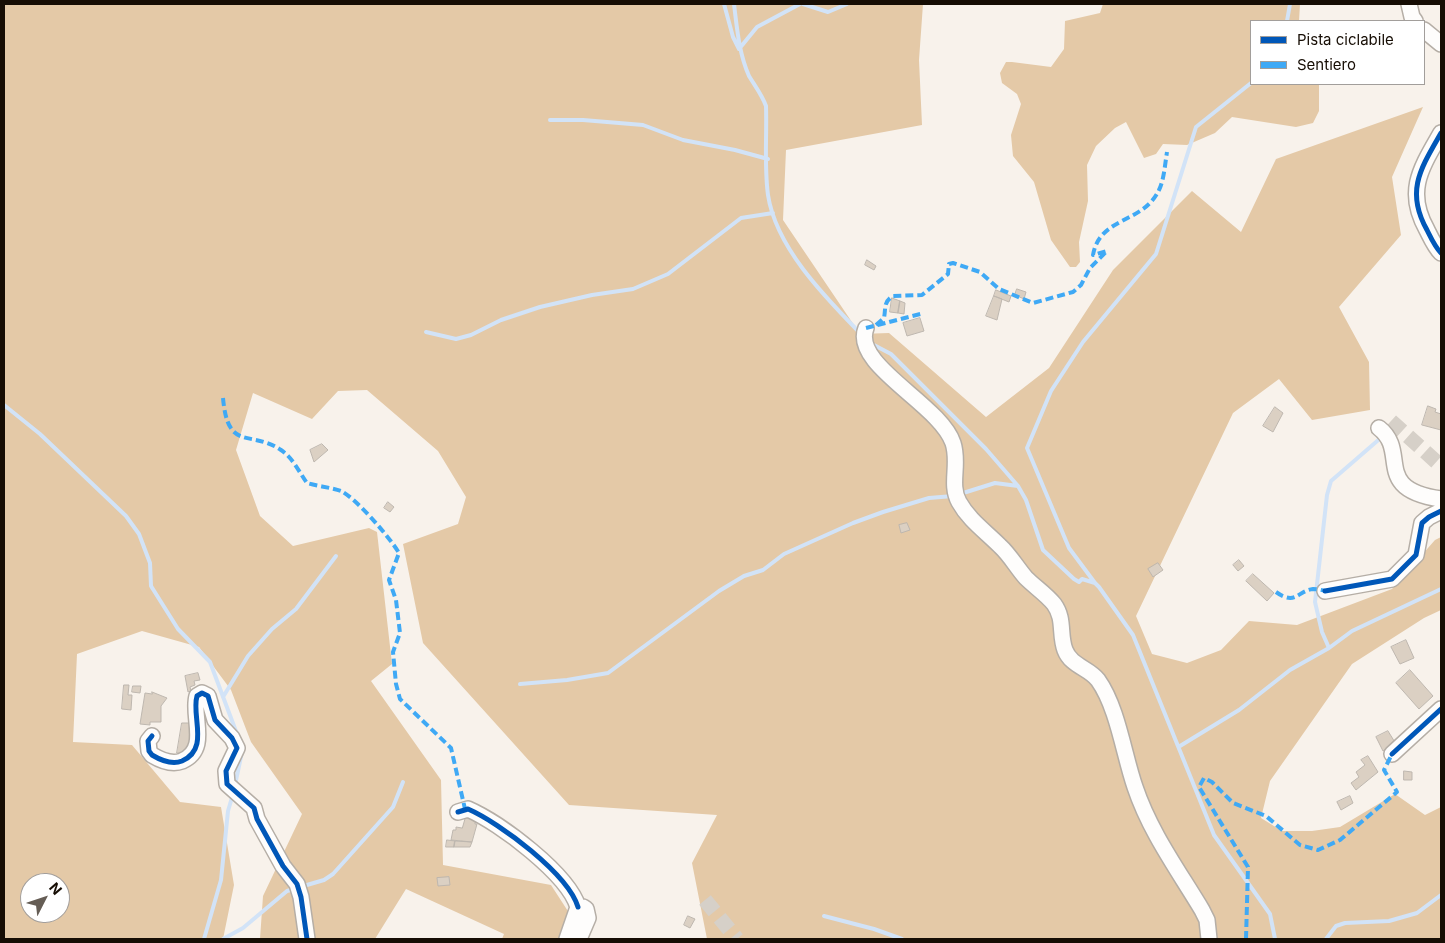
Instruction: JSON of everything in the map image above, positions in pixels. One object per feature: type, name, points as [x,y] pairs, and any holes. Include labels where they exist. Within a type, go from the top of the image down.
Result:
[{"type":"street","points":[[1409,4],[1412,17],[1415,20]]},
{"type":"street","points":[[1425,31],[1441,44]]},
{"type":"street","points":[[1441,133],[1420,169],[1415,194],[1418,214],[1441,254]]},
{"type":"street","points":[[866,328],[864,341],[872,359],[894,382],[935,415],[952,439],[957,462],[955,489],[958,501],[983,533],[1000,545],[1026,578],[1054,604],[1061,615],[1065,650],[1070,658],[1099,681],[1126,748],[1135,787],[1143,808],[1153,830],[1202,910],[1207,920],[1209,939]]},
{"type":"street","points":[[1379,428],[1385,433],[1389,441],[1394,466],[1402,483],[1414,493],[1441,499]]},
{"type":"street","points":[[1326,591],[1392,579],[1416,555],[1422,523],[1441,511]]},
{"type":"street","points":[[152,736],[148,740],[148,746],[152,755],[170,763],[186,759],[194,751],[197,740],[197,696],[202,693],[208,696],[215,720],[232,738],[237,748],[226,771],[227,784],[234,792],[250,803],[283,866],[297,884],[301,897],[304,929],[307,939]]},
{"type":"street","points":[[1392,754],[1441,709]]},
{"type":"street","points":[[458,812],[468,810],[512,836],[554,873],[572,894],[578,908],[568,939]]},
{"type":"street","points":[[578,908],[583,907],[587,913],[579,939]]},
{"type":"shaded area","points":[[4,4],[923,4],[919,60],[922,125],[786,150],[783,220],[860,334],[889,333],[986,417],[1049,368],[1113,270],[1192,191],[1241,232],[1276,159],[1423,107],[1392,177],[1401,235],[1339,307],[1369,362],[1370,410],[1312,420],[1279,379],[1233,413],[1136,616],[1152,654],[1187,663],[1221,650],[1249,621],[1297,625],[1392,589],[1435,540],[1441,537],[1441,610],[1424,618],[1352,664],[1270,781],[1261,818],[1282,831],[1312,831],[1340,827],[1395,794],[1425,815],[1441,807],[1441,939],[707,939],[692,863],[717,815],[569,805],[423,643],[403,544],[458,524],[466,497],[438,451],[367,390],[338,391],[312,419],[253,393],[236,450],[260,516],[293,546],[369,528],[377,532],[392,664],[371,681],[441,780],[443,865],[551,885],[586,939],[502,939],[504,934],[406,889],[375,939],[260,939],[263,896],[302,814],[251,742],[231,690],[199,647],[142,631],[77,654],[73,742],[132,745],[180,802],[221,807],[234,885],[223,939],[4,939]]},
{"type":"shaded area","points":[[1103,4],[1300,4],[1299,20],[1250,20],[1250,85],[1319,85],[1319,111],[1313,123],[1296,127],[1232,117],[1215,133],[1187,145],[1163,144],[1156,154],[1144,158],[1126,122],[1115,128],[1096,146],[1087,165],[1088,201],[1079,242],[1080,262],[1076,267],[1070,267],[1051,240],[1034,182],[1013,156],[1011,135],[1021,104],[1017,94],[1002,83],[1000,73],[1006,62],[1051,67],[1064,49],[1065,21],[1100,13]]},
{"type":"building","points":[[867,260],[876,266],[874,270],[865,265]]},
{"type":"building","points":[[1017,289],[1026,292],[1024,299],[1015,295]]},
{"type":"building","points":[[996,290],[1011,296],[1009,302],[994,296]]},
{"type":"building","points":[[994,296],[1002,299],[997,320],[986,316]]},
{"type":"building","points":[[892,298],[900,301],[898,313],[890,312]]},
{"type":"building","points":[[900,301],[905,303],[904,314],[898,313]]},
{"type":"building","points":[[920,318],[924,331],[907,336],[903,323]]},
{"type":"building","points":[[1428,406],[1436,409],[1435,412],[1441,414],[1441,430],[1422,425]]},
{"type":"building","points":[[1275,407],[1283,413],[1273,432],[1263,426]]},
{"type":"building","points":[[322,444],[328,450],[314,462],[310,450]]},
{"type":"building","points":[[388,502],[394,507],[390,512],[384,508]]},
{"type":"building","points":[[907,523],[910,530],[901,533],[899,525]]},
{"type":"building","points":[[1239,560],[1244,566],[1238,571],[1233,565]]},
{"type":"building","points":[[1158,563],[1163,570],[1153,577],[1148,569]]},
{"type":"building","points":[[1253,574],[1274,593],[1267,601],[1246,581]]},
{"type":"building","points":[[1406,640],[1414,658],[1400,664],[1391,647]]},
{"type":"building","points":[[1410,670],[1433,696],[1419,709],[1396,683]]},
{"type":"building","points":[[198,673],[200,680],[194,681],[195,685],[190,687],[191,691],[188,692],[185,676]]},
{"type":"building","points":[[124,685],[129,685],[128,695],[132,695],[131,710],[122,709]]},
{"type":"building","points":[[133,686],[141,686],[140,693],[132,692]]},
{"type":"building","points":[[152,692],[167,698],[161,706],[161,722],[150,722],[150,725],[140,724],[145,693],[152,694]]},
{"type":"building","points":[[182,723],[191,723],[190,745],[184,753],[177,753]]},
{"type":"building","points":[[1388,731],[1396,744],[1383,751],[1376,737]]},
{"type":"building","points":[[1368,756],[1378,772],[1356,790],[1351,783],[1359,777],[1356,772],[1365,765],[1361,760]]},
{"type":"building","points":[[1404,771],[1412,772],[1412,780],[1404,780]]},
{"type":"building","points":[[1350,796],[1353,803],[1341,810],[1337,802]]},
{"type":"building","points":[[467,813],[476,816],[475,824],[477,824],[472,842],[451,840],[453,830],[456,830],[456,827],[462,828]]},
{"type":"building","points":[[447,840],[455,841],[454,847],[446,847]]},
{"type":"building","points":[[455,841],[472,842],[470,847],[454,847]]},
{"type":"building","points":[[449,877],[450,885],[438,886],[437,878]]},
{"type":"building","points":[[688,916],[695,919],[690,928],[684,925]]},
{"type":"waterway","points":[[724,4],[733,37],[739,49],[757,27],[800,4]]},
{"type":"waterway","points":[[734,4],[743,59],[749,76],[766,106],[767,184],[773,215],[781,234],[804,271],[861,334]]},
{"type":"waterway","points":[[803,4],[828,12],[847,4]]},
{"type":"waterway","points":[[1287,20],[1290,4]]},
{"type":"waterway","points":[[1095,583],[1069,548],[1027,448],[1051,391],[1083,342],[1156,254],[1196,127],[1250,84]]},
{"type":"waterway","points":[[550,120],[583,120],[643,125],[683,140],[735,150],[768,159]]},
{"type":"waterway","points":[[426,332],[456,339],[471,335],[501,320],[540,307],[592,295],[633,289],[668,274],[741,218],[773,213]]},
{"type":"waterway","points":[[872,344],[891,354],[986,449],[1018,486],[1026,500],[1043,550],[1074,579],[1079,582],[1082,579],[1095,583],[1133,635],[1214,835],[1270,914],[1275,939]]},
{"type":"waterway","points":[[4,405],[40,434],[126,516],[139,534],[150,563],[151,586],[178,629],[210,662],[237,734]]},
{"type":"waterway","points":[[1329,648],[1322,632],[1315,602],[1327,495],[1331,481],[1383,436]]},
{"type":"waterway","points":[[960,494],[995,483],[1018,486]]},
{"type":"waterway","points":[[520,684],[567,680],[608,673],[719,591],[744,576],[763,570],[784,554],[853,523],[883,512],[929,498],[953,496]]},
{"type":"waterway","points":[[223,697],[248,656],[272,629],[296,609],[336,556]]},
{"type":"waterway","points":[[1180,746],[1239,710],[1290,670],[1329,648],[1352,631],[1441,589]]},
{"type":"waterway","points":[[235,785],[242,752]]},
{"type":"waterway","points":[[300,887],[324,880],[333,874],[393,807],[403,782]]},
{"type":"waterway","points":[[204,939],[221,880],[228,811],[233,794]]},
{"type":"waterway","points":[[223,939],[243,928],[287,891],[294,889]]},
{"type":"waterway","points":[[1326,939],[1336,926],[1345,923],[1389,921],[1417,913],[1441,895]]},
{"type":"waterway","points":[[824,916],[874,929],[902,939]]},
{"type":"tunnel","points":[[1391,421],[1441,466]]},
{"type":"tunnel","points":[[705,900],[737,939]]},
{"type":"marked path","points":[[876,325],[884,318],[885,306],[890,298],[893,296],[922,295],[948,274],[949,264],[953,263],[980,272],[999,289],[1033,303],[1073,292],[1081,285],[1090,268],[1107,251],[1093,255],[1097,242],[1104,233],[1143,209],[1152,201],[1162,182],[1167,152]]},
{"type":"marked path","points":[[866,328],[924,313]]},
{"type":"marked path","points":[[223,398],[226,415],[235,433],[242,437],[270,444],[281,450],[292,461],[307,483],[338,490],[347,495],[373,519],[399,553],[389,580],[396,600],[400,633],[393,652],[396,684],[400,699],[451,748],[465,809]]},
{"type":"marked path","points":[[1276,592],[1292,598],[1308,590],[1325,591]]},
{"type":"marked path","points":[[1246,939],[1248,867],[1199,787],[1204,778],[1212,782],[1233,803],[1266,816],[1300,845],[1318,850],[1340,840],[1397,792],[1384,770],[1392,754]]},
{"type":"cycle path","points":[[1441,133],[1427,157],[1416,191],[1420,216],[1433,242],[1441,253]]},
{"type":"cycle path","points":[[1325,591],[1392,579],[1416,555],[1422,523],[1441,511]]},
{"type":"cycle path","points":[[152,736],[148,741],[149,751],[152,755],[174,763],[190,756],[195,749],[198,732],[197,696],[202,693],[208,696],[215,720],[232,738],[237,748],[226,771],[227,784],[254,808],[257,819],[283,866],[297,884],[301,897],[307,939]]},
{"type":"cycle path","points":[[1392,754],[1441,709]]},
{"type":"cycle path","points":[[458,812],[468,809],[514,837],[547,865],[561,880],[572,894],[578,907]]}]
